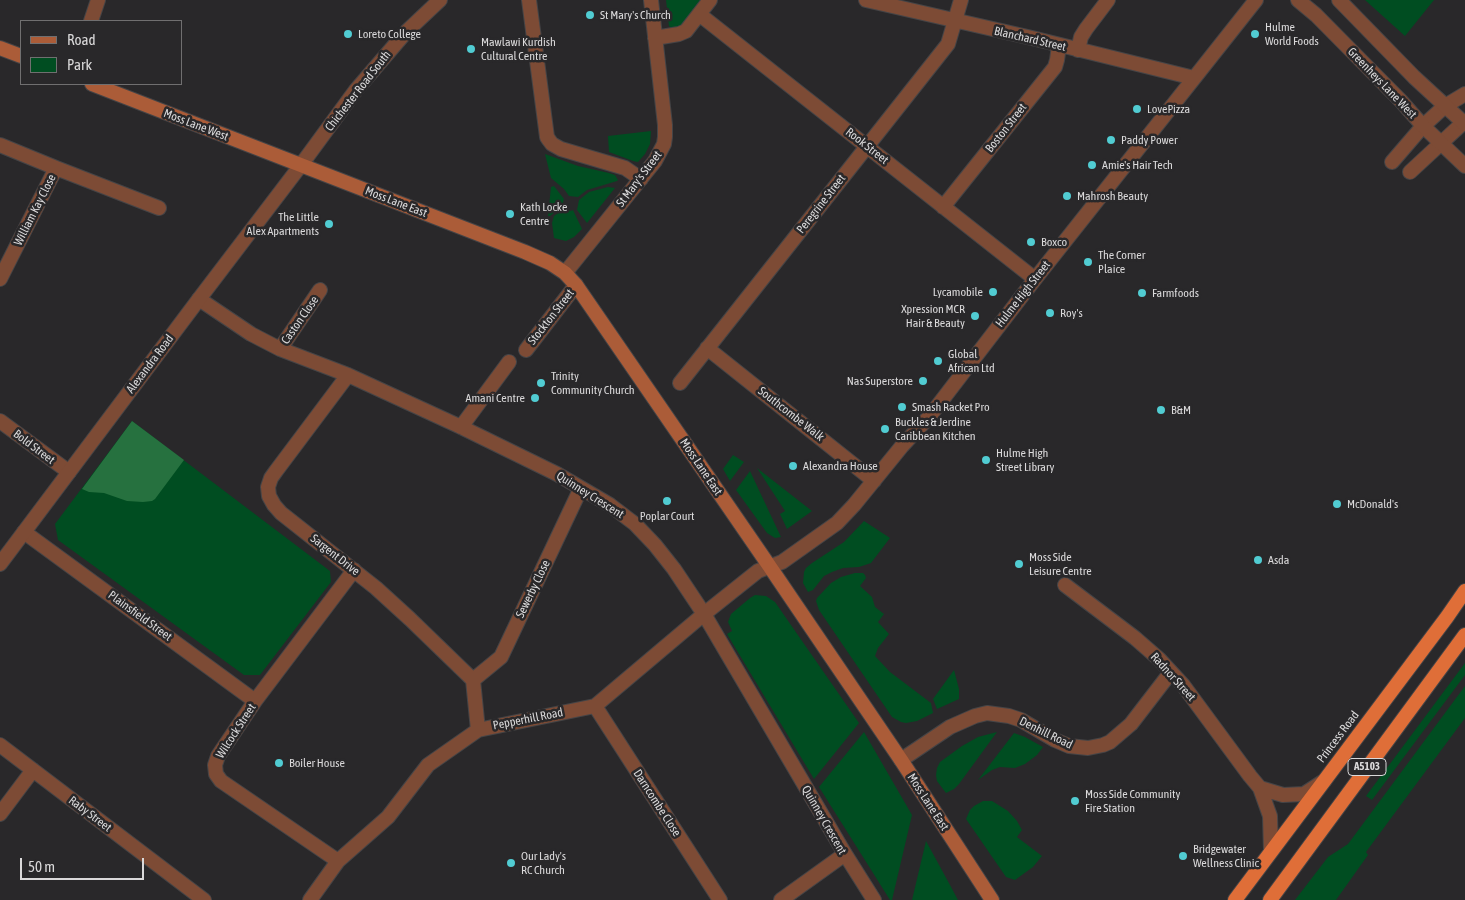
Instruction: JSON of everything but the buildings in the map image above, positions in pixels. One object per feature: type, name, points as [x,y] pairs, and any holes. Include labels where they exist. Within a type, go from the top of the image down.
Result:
[{"type":"highway","name":"Princess Road","points":[[1235,900],[1465,591]]},
{"type":"highway","name":"A5103","points":[[1270,900],[1465,635]]},
{"type":"main road","points":[[0,48],[20,56]]},
{"type":"main road","name":"Moss Lane West","points":[[95,85],[301,165]]},
{"type":"main road","name":"Moss Lane East","points":[[301,165],[525,252],[565,273],[576,285],[770,567],[901,760],[992,900]]},
{"type":"street","points":[[91,20],[98,0]]},
{"type":"street","name":"Chichester Road South","points":[[301,165],[356,90],[406,32],[440,0]]},
{"type":"street","points":[[529,0],[547,137],[552,144],[560,149],[625,168],[641,179]]},
{"type":"street","name":"St Mary's Street","points":[[565,273],[655,161],[664,144],[665,124],[651,0]]},
{"type":"street","points":[[655,38],[686,31],[710,0]]},
{"type":"street","name":"Blanchard Street","points":[[866,0],[1194,78]]},
{"type":"street","name":"Peregrine Street","points":[[680,382],[948,44],[961,0]]},
{"type":"street","points":[[1078,50],[1086,29],[1108,0]]},
{"type":"street","name":"Hulme High Street","points":[[770,567],[782,562],[834,526],[848,512],[902,446],[929,417],[1035,279],[1256,0]]},
{"type":"street","name":"Greenheys Lane West","points":[[1298,0],[1316,15],[1398,97],[1423,126],[1465,166]]},
{"type":"street","points":[[1339,0],[1414,77],[1464,122],[1410,172]]},
{"type":"street","name":"Rook Street","points":[[699,14],[1035,279]]},
{"type":"street","name":"Boston Street","points":[[944,207],[1055,66],[1059,46]]},
{"type":"street","points":[[1392,162],[1423,126],[1445,106],[1465,94]]},
{"type":"street","name":"William Kay Close","points":[[0,145],[159,208]]},
{"type":"street","name":"Alexandra Road","points":[[0,564],[198,299],[301,165]]},
{"type":"street","name":"William Kay Close","points":[[0,279],[56,168]]},
{"type":"street","name":"Stockton Street","points":[[526,350],[576,285]]},
{"type":"street","name":"Caston Close","points":[[280,349],[320,290]]},
{"type":"street","name":"Quinney Crescent","points":[[198,299],[251,334],[280,349],[348,375],[557,474],[610,505],[635,524],[674,569],[704,614],[874,900]]},
{"type":"street","name":"Southcombe Walk","points":[[707,348],[874,480]]},
{"type":"street","points":[[461,427],[509,362]]},
{"type":"street","name":"Sargent Drive","points":[[348,375],[271,478],[268,486],[269,496],[281,513],[354,570],[410,619],[473,680]]},
{"type":"street","name":"Bold Street","points":[[0,422],[68,472]]},
{"type":"street","name":"Sewerby Close","points":[[473,680],[500,656],[581,488]]},
{"type":"street","name":"Plainsfield Street","points":[[24,532],[255,701]]},
{"type":"street","name":"Pepperhill Road","points":[[310,900],[338,861],[388,817],[428,765],[478,730],[595,706],[704,614],[758,572],[770,567]]},
{"type":"street","name":"Wilcock Street","points":[[338,861],[221,781],[216,774],[215,765],[218,756],[255,701],[354,570]]},
{"type":"street","name":"Radnor Street","points":[[1065,585],[1135,638],[1171,672],[1206,715],[1260,788],[1270,816],[1271,851]]},
{"type":"street","name":"Denhill Road","points":[[901,760],[950,727],[987,713],[1021,720],[1069,746],[1088,748],[1103,745],[1110,742],[1131,724],[1171,672]]},
{"type":"street","points":[[473,680],[478,730]]},
{"type":"street","name":"Darncombe Close","points":[[595,706],[720,900]]},
{"type":"street","name":"Raby Street","points":[[0,745],[204,900]]},
{"type":"street","points":[[0,814],[33,770]]},
{"type":"street","points":[[1260,788],[1282,795],[1304,794],[1325,780]]},
{"type":"street","points":[[781,900],[845,854]]},
{"type":"green space","points":[[666,0],[700,0],[681,26],[672,28],[669,26]]},
{"type":"green space","points":[[1365,0],[1434,0],[1405,36]]},
{"type":"green space","points":[[651,131],[650,144],[638,162],[609,152],[608,136]]},
{"type":"green space","points":[[545,154],[578,166],[615,175],[618,180],[587,190],[578,197],[569,196],[551,178]]},
{"type":"green space","points":[[554,186],[564,199],[564,204],[548,216],[551,187]]},
{"type":"green space","points":[[608,187],[615,188],[587,223],[577,210],[579,200],[589,192]]},
{"type":"green space","points":[[565,208],[573,210],[582,229],[574,237],[566,241],[554,238],[552,223],[554,216]]},
{"type":"green space","points":[[132,421],[330,571],[331,582],[260,675],[244,675],[58,540],[55,524]]},
{"type":"green space","points":[[132,421],[184,460],[152,501],[127,501],[104,493],[89,492],[82,489]]},
{"type":"green space","points":[[733,455],[744,462],[730,481],[723,469]]},
{"type":"green space","points":[[757,468],[812,511],[787,529],[780,514],[785,511]]},
{"type":"green space","points":[[750,471],[781,537],[775,538],[767,533],[736,490]]},
{"type":"green space","points":[[864,521],[890,538],[871,563],[832,572],[824,576],[813,590],[808,592],[803,583],[806,568],[844,542]]},
{"type":"green space","points":[[863,573],[865,575],[866,578],[860,586],[872,597],[875,607],[884,614],[878,622],[889,634],[878,648],[875,656],[890,672],[931,703],[933,713],[917,721],[906,723],[892,717],[819,610],[817,598],[831,583],[841,577]]},
{"type":"green space","points":[[755,595],[766,596],[775,602],[859,723],[814,779],[727,634],[732,631],[728,622],[731,614]]},
{"type":"green space","points":[[1465,663],[1465,675],[1372,800],[1366,796]]},
{"type":"green space","points":[[954,670],[959,689],[959,699],[937,709],[933,699]]},
{"type":"green space","points":[[1465,686],[1465,718],[1366,852],[1368,855],[1336,900],[1295,900],[1328,857],[1348,844]]},
{"type":"green space","points":[[864,732],[912,815],[892,900],[890,900],[819,787]]},
{"type":"green space","points":[[997,732],[959,784],[946,793],[937,781],[937,768],[940,762],[978,737]]},
{"type":"green space","points":[[1014,733],[1043,747],[1037,755],[1025,764],[1015,768],[1000,767],[978,780]]},
{"type":"green space","points":[[983,801],[992,801],[1008,811],[1022,830],[1017,837],[1042,856],[1033,867],[1015,880],[1006,877],[966,819],[970,810]]},
{"type":"green space","points":[[926,841],[950,885],[958,900],[912,900]]},
{"type":"place","name":"St Mary's Church","points":[[590,15]]},
{"type":"place","name":"Loreto College","points":[[348,34]]},
{"type":"place","name":"Hulme World Foods","points":[[1255,34]]},
{"type":"place","name":"Mawlawi Kurdish Cultural Centre","points":[[471,49]]},
{"type":"place","name":"LovePizza","points":[[1137,109]]},
{"type":"place","name":"Paddy Power","points":[[1111,140]]},
{"type":"place","name":"Amie's Hair Tech","points":[[1092,165]]},
{"type":"place","name":"Mahrosh Beauty","points":[[1067,196]]},
{"type":"place","name":"Kath Locke Centre","points":[[510,214]]},
{"type":"place","name":"The Little Alex Apartments","points":[[329,224]]},
{"type":"place","name":"Boxco","points":[[1031,242]]},
{"type":"place","name":"The Corner Plaice","points":[[1088,262]]},
{"type":"place","name":"Lycamobile","points":[[993,292]]},
{"type":"place","name":"Farmfoods","points":[[1142,293]]},
{"type":"place","name":"Roy's","points":[[1050,313]]},
{"type":"place","name":"Xpression MCR Hair & Beauty","points":[[975,316]]},
{"type":"place","name":"Global African Ltd","points":[[938,361]]},
{"type":"place","name":"Nas Superstore","points":[[923,381]]},
{"type":"place","name":"Trinity Community Church","points":[[541,383]]},
{"type":"place","name":"Amani Centre","points":[[535,398]]},
{"type":"place","name":"Smash Racket Pro","points":[[902,407]]},
{"type":"place","name":"B&M","points":[[1161,410]]},
{"type":"place","name":"Buckles & Jerdine Caribbean Kitchen","points":[[885,429]]},
{"type":"place","name":"Hulme High Street Library","points":[[986,460]]},
{"type":"place","name":"Alexandra House","points":[[793,466]]},
{"type":"place","name":"Poplar Court","points":[[667,501]]},
{"type":"place","name":"McDonald's","points":[[1337,504]]},
{"type":"place","name":"Asda","points":[[1258,560]]},
{"type":"place","name":"Moss Side Leisure Centre","points":[[1019,564]]},
{"type":"place","name":"Boiler House","points":[[279,763]]},
{"type":"place","name":"Moss Side Community Fire Station","points":[[1075,801]]},
{"type":"place","name":"Bridgewater Wellness Clinic","points":[[1183,856]]},
{"type":"place","name":"Our Lady's RC Church","points":[[511,863]]}]
